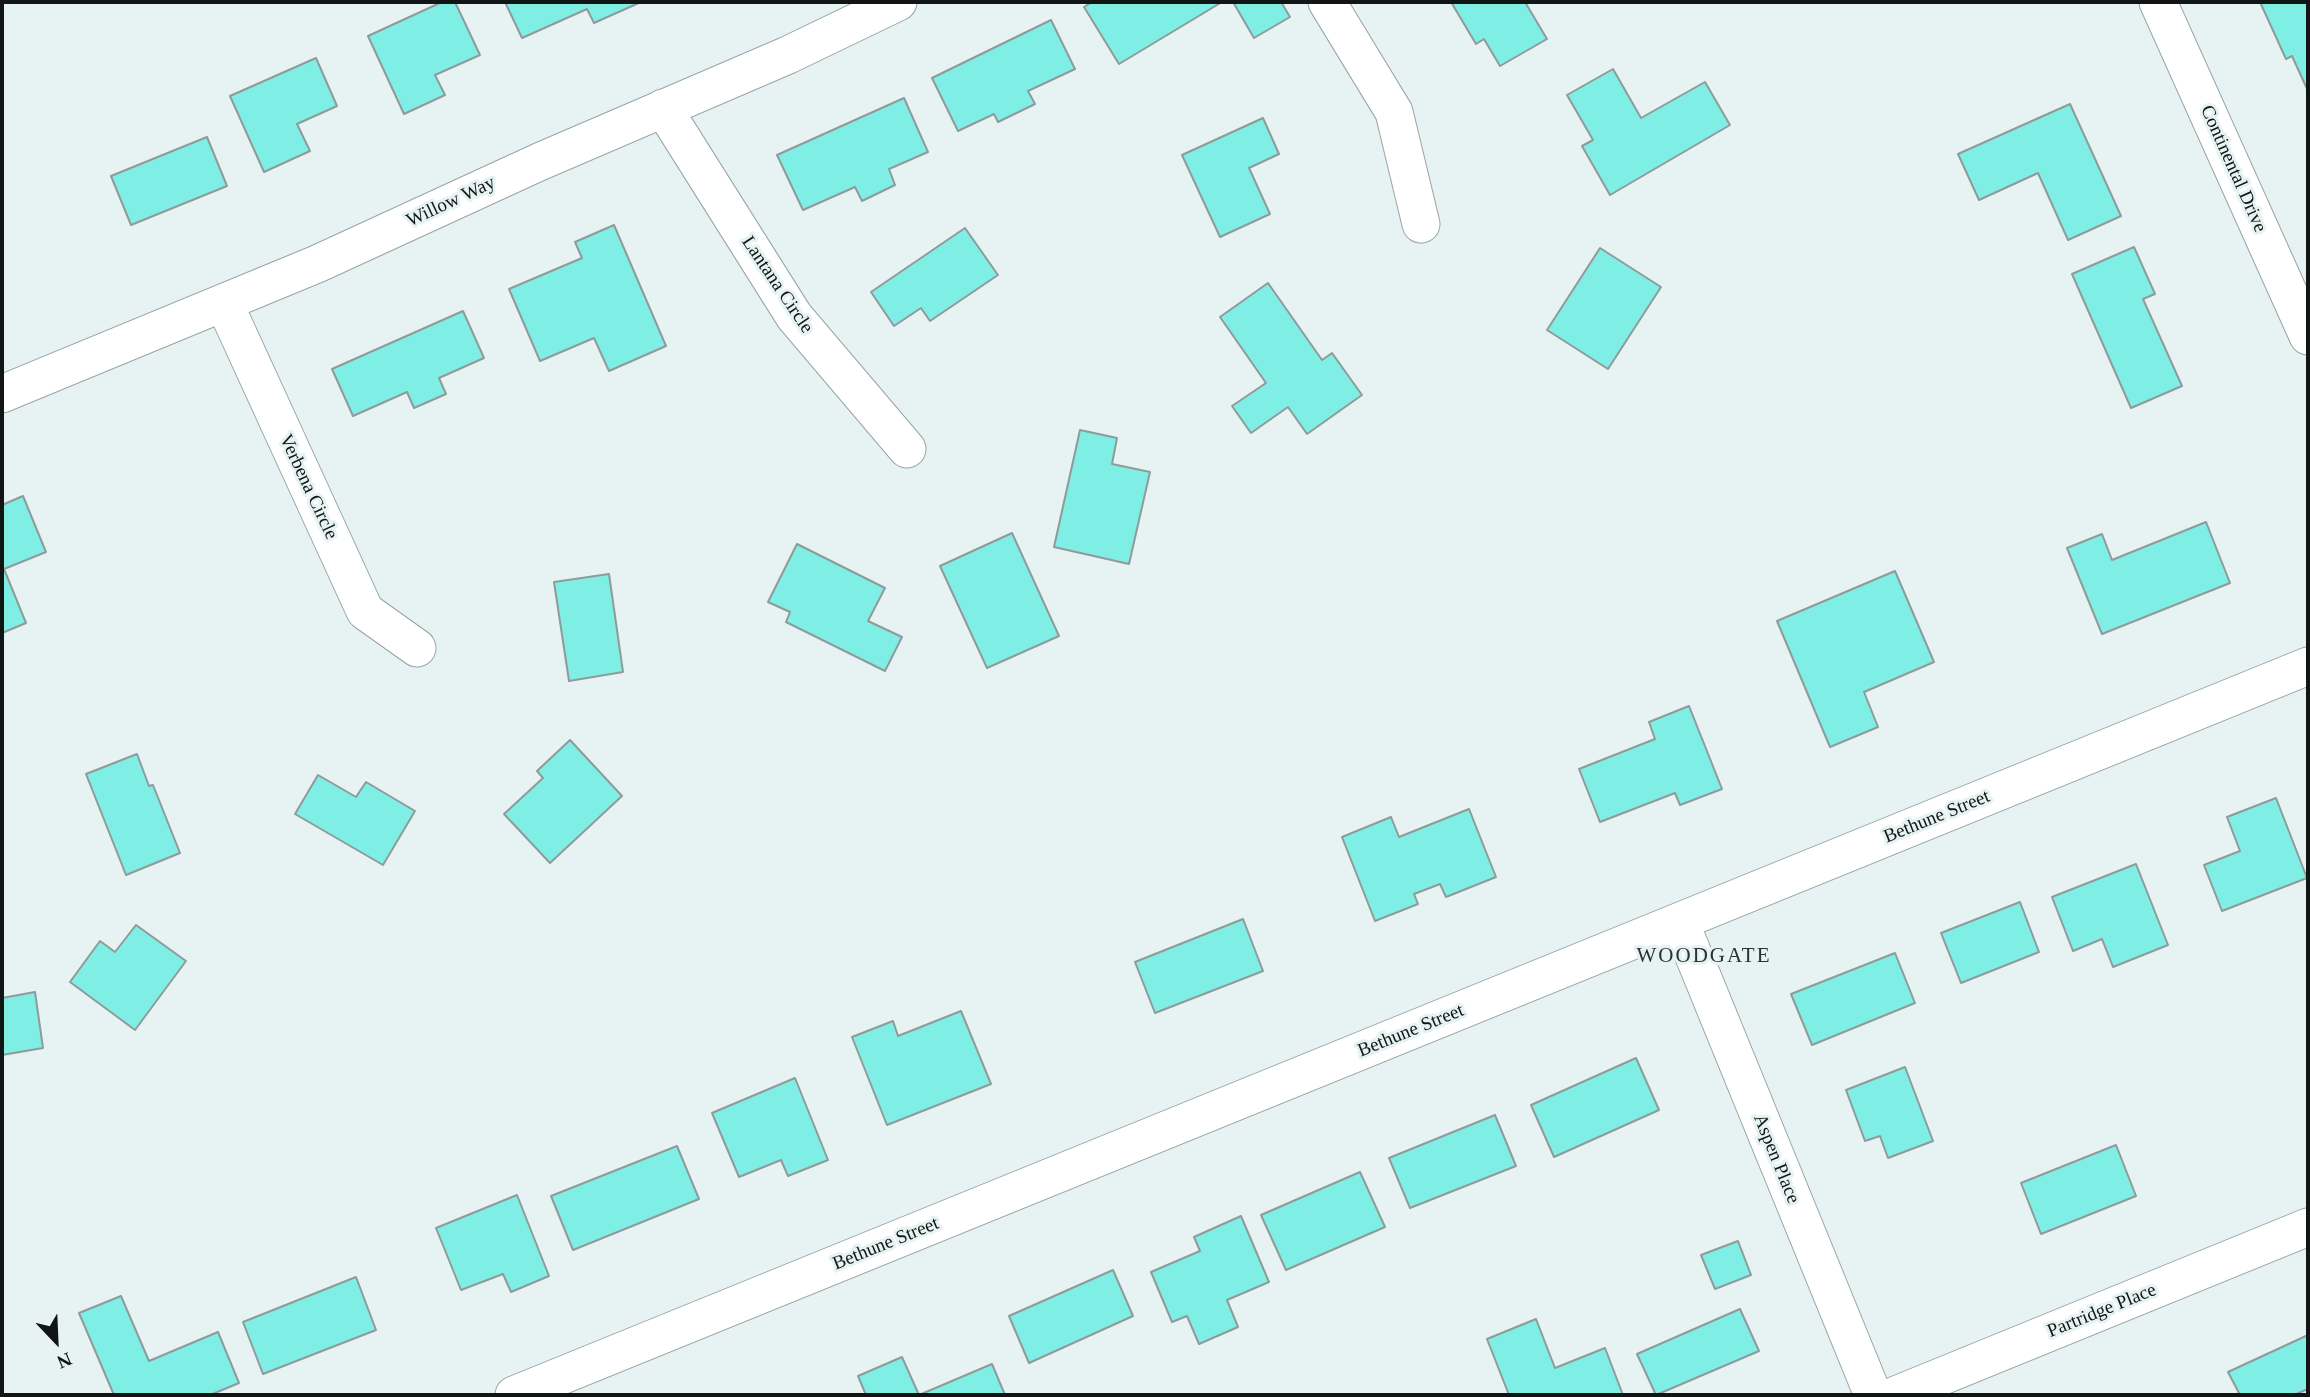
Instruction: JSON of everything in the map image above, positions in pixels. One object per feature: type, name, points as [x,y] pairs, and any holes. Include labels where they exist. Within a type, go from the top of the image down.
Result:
[{"type":"street","name":"Willow Way","points":[[2,394],[224,303],[788,55],[898,2]]},
{"type":"street","points":[[1326,2],[1394,112],[1421,224]]},
{"type":"street","name":"Continental Drive","points":[[2158,2],[2308,336]]},
{"type":"street","name":"Lantana Circle","points":[[663,108],[794,316],[907,449]]},
{"type":"street","name":"Verbena Circle","points":[[224,303],[365,611],[418,648]]},
{"type":"street","name":"Bethune Street","points":[[514,1395],[2308,666]]},
{"type":"street","name":"Aspen Place","points":[[1680,922],[1873,1395]]},
{"type":"street","name":"Partridge Place","points":[[1896,1395],[2308,1227]]},
{"type":"building","points":[[442,2],[455,2],[480,55],[435,75],[445,95],[404,114],[368,36]]},
{"type":"building","points":[[505,2],[641,2],[594,23],[587,9],[522,38]]},
{"type":"building","points":[[1092,2],[1222,2],[1119,64],[1084,7]]},
{"type":"building","points":[[1233,2],[1281,2],[1290,17],[1254,38]]},
{"type":"building","points":[[1451,2],[1525,2],[1547,39],[1500,66],[1484,39],[1476,44]]},
{"type":"building","points":[[2260,2],[2308,2],[2308,91],[2292,56],[2286,59]]},
{"type":"building","points":[[1051,20],[1075,69],[1028,91],[1035,104],[998,122],[994,114],[958,131],[932,78]]},
{"type":"building","points":[[316,58],[337,106],[297,124],[310,151],[264,172],[230,96]]},
{"type":"building","points":[[1613,69],[1641,118],[1705,82],[1730,125],[1610,195],[1582,146],[1593,140],[1567,95]]},
{"type":"building","points":[[904,98],[928,152],[889,169],[895,185],[862,201],[855,187],[803,210],[777,155]]},
{"type":"building","points":[[2070,104],[2121,216],[2068,240],[2038,173],[1979,200],[1958,154]]},
{"type":"building","points":[[1263,118],[1279,154],[1249,168],[1270,214],[1220,237],[1182,155]]},
{"type":"building","points":[[207,137],[227,186],[131,225],[111,176]]},
{"type":"building","points":[[614,225],[666,346],[609,371],[594,338],[540,361],[509,289],[582,258],[575,242]]},
{"type":"building","points":[[965,228],[998,275],[930,321],[921,308],[894,326],[871,292]]},
{"type":"building","points":[[2134,247],[2155,294],[2143,299],[2182,386],[2131,408],[2072,274]]},
{"type":"building","points":[[1600,248],[1661,287],[1608,369],[1547,330]]},
{"type":"building","points":[[1268,283],[1322,360],[1332,353],[1362,395],[1307,434],[1288,407],[1251,433],[1232,406],[1266,383],[1220,317]]},
{"type":"building","points":[[463,311],[484,358],[439,378],[446,394],[414,408],[407,392],[353,416],[332,369]]},
{"type":"building","points":[[1080,430],[1117,438],[1112,464],[1150,472],[1129,564],[1054,547]]},
{"type":"building","points":[[23,496],[46,552],[4,569],[26,623],[2,633],[2,505]]},
{"type":"building","points":[[2206,522],[2230,583],[2102,634],[2067,548],[2102,534],[2112,560]]},
{"type":"building","points":[[1012,533],[1059,636],[987,668],[940,566]]},
{"type":"building","points":[[797,544],[885,588],[868,621],[902,637],[885,671],[786,622],[790,612],[768,602]]},
{"type":"building","points":[[1895,571],[1934,662],[1864,692],[1878,727],[1830,747],[1777,621]]},
{"type":"building","points":[[609,574],[623,672],[569,681],[554,582]]},
{"type":"building","points":[[1689,706],[1722,789],[1680,805],[1675,793],[1600,822],[1579,769],[1655,739],[1649,722]]},
{"type":"building","points":[[570,740],[622,796],[550,863],[504,814],[543,778],[537,771]]},
{"type":"building","points":[[137,754],[149,786],[153,785],[180,853],[126,875],[86,774]]},
{"type":"building","points":[[318,775],[356,797],[366,782],[415,811],[383,865],[295,814]]},
{"type":"building","points":[[2276,798],[2307,878],[2222,911],[2204,865],[2240,851],[2227,817]]},
{"type":"building","points":[[1469,809],[1496,877],[1446,897],[1440,884],[1414,894],[1418,904],[1375,921],[1342,837],[1391,817],[1399,837]]},
{"type":"building","points":[[2136,864],[2168,945],[2113,967],[2102,939],[2073,951],[2052,897]]},
{"type":"building","points":[[2020,902],[2039,952],[1961,983],[1941,933]]},
{"type":"building","points":[[1243,919],[1263,971],[1155,1013],[1135,962]]},
{"type":"building","points":[[136,925],[186,961],[135,1030],[70,982],[100,941],[115,952]]},
{"type":"building","points":[[1895,953],[1915,1003],[1812,1045],[1791,994]]},
{"type":"building","points":[[35,992],[43,1048],[2,1055],[2,998]]},
{"type":"building","points":[[961,1011],[991,1084],[887,1125],[852,1037],[893,1021],[898,1036]]},
{"type":"building","points":[[1636,1058],[1659,1110],[1554,1157],[1531,1105]]},
{"type":"building","points":[[1905,1067],[1933,1141],[1888,1158],[1880,1136],[1865,1141],[1846,1090]]},
{"type":"building","points":[[795,1078],[828,1160],[788,1176],[781,1160],[739,1177],[712,1113]]},
{"type":"building","points":[[1495,1115],[1516,1166],[1410,1208],[1389,1158]]},
{"type":"building","points":[[2116,1145],[2136,1196],[2041,1234],[2021,1183]]},
{"type":"building","points":[[677,1146],[699,1199],[573,1250],[551,1196]]},
{"type":"building","points":[[1360,1172],[1385,1227],[1286,1270],[1261,1215]]},
{"type":"building","points":[[517,1195],[549,1276],[511,1292],[503,1274],[461,1290],[436,1228]]},
{"type":"building","points":[[1241,1216],[1269,1282],[1227,1300],[1238,1327],[1199,1344],[1187,1316],[1172,1322],[1151,1272],[1200,1251],[1194,1237]]},
{"type":"building","points":[[1738,1241],[1751,1275],[1715,1289],[1701,1255]]},
{"type":"building","points":[[1113,1270],[1133,1316],[1029,1363],[1009,1316]]},
{"type":"building","points":[[356,1277],[376,1330],[263,1374],[243,1322]]},
{"type":"building","points":[[121,1296],[149,1361],[218,1332],[239,1383],[210,1395],[114,1395],[79,1313]]},
{"type":"building","points":[[1740,1309],[1759,1351],[1656,1395],[1637,1354]]},
{"type":"building","points":[[1536,1319],[1555,1368],[1605,1348],[1623,1395],[1509,1395],[1487,1339]]},
{"type":"building","points":[[2308,1335],[2308,1389],[2294,1395],[2240,1395],[2228,1372]]},
{"type":"building","points":[[902,1357],[919,1395],[866,1395],[858,1376]]},
{"type":"building","points":[[992,1364],[1005,1395],[919,1395]]},
{"type":"district","name":"WOODGATE","points":[[1704,956]]}]
